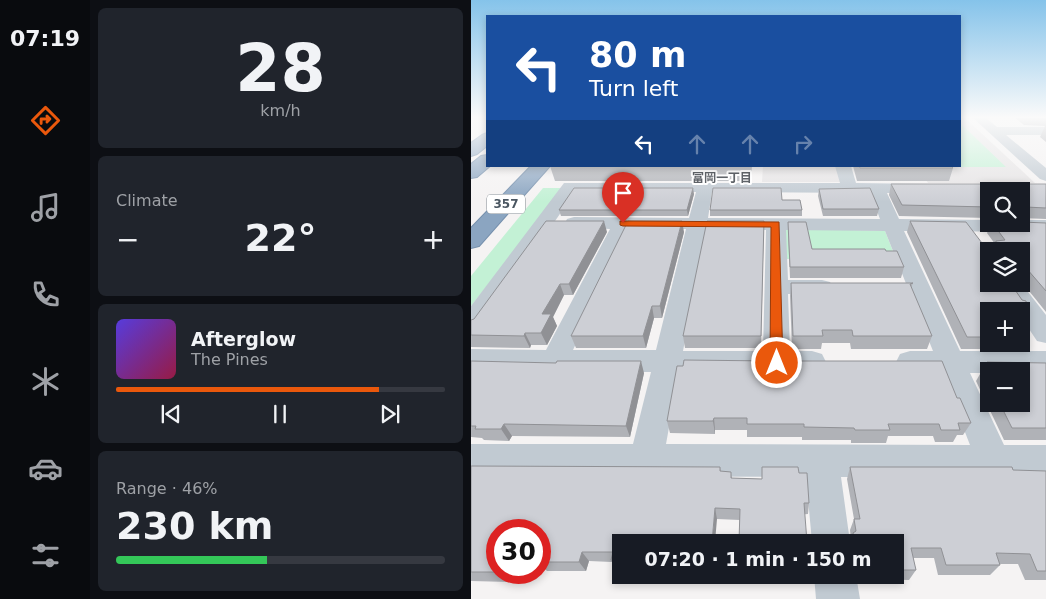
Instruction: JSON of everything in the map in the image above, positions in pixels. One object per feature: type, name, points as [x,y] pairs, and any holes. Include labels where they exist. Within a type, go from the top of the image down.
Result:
[{"type":"highway","points":[[471,173],[486,161]]},
{"type":"highway","name":"357","points":[[471,241],[540,167]]},
{"type":"street","points":[[1008,146],[1042,184]]},
{"type":"street","points":[[843,167],[850,188]]},
{"type":"street","points":[[471,324],[570,186],[936,188]]},
{"type":"street","points":[[646,460],[705,188]]},
{"type":"street","points":[[876,188],[892,224],[909,287],[951,362],[994,461]]},
{"type":"street","points":[[554,361],[623,223]]},
{"type":"street","points":[[544,224],[1046,226]]},
{"type":"street","points":[[776,224],[777,363]]},
{"type":"street","points":[[969,226],[981,242]]},
{"type":"street","points":[[777,287],[843,287]]},
{"type":"street","points":[[1016,292],[1046,334]]},
{"type":"street","points":[[471,360],[835,362]]},
{"type":"street","points":[[883,362],[1046,362]]},
{"type":"street","points":[[471,460],[1046,461]]},
{"type":"street","points":[[822,460],[830,534]]},
{"type":"street","points":[[836,584],[838,599]]},
{"type":"shaded area","points":[[961,146],[995,146],[1035,183],[928,183],[918,167],[961,167]]},
{"type":"shaded area","points":[[763,167],[839,167],[844,182],[762,182]]},
{"type":"green space","points":[[961,146],[984,146],[1006,167],[961,167]]},
{"type":"green space","points":[[543,188],[564,188],[471,306],[471,276]]},
{"type":"green space","points":[[787,228],[885,231],[896,259],[785,259],[782,231]]},
{"type":"building","points":[[860,167],[953,168],[860,168]]},
{"type":"building","points":[[891,184],[980,184],[980,207],[902,205]]},
{"type":"building","points":[[1030,184],[1046,184],[1046,208],[1030,207]]},
{"type":"building","points":[[574,188],[693,188],[687,210],[559,210]]},
{"type":"building","points":[[713,188],[781,188],[782,200],[800,200],[802,210],[710,210]]},
{"type":"building","points":[[870,188],[879,209],[823,209],[819,189]]},
{"type":"building","points":[[546,221],[604,221],[569,284],[560,284],[542,314],[551,314],[541,333],[525,333],[524,336],[471,335],[471,320],[474,319]]},
{"type":"building","points":[[628,221],[682,221],[660,306],[652,306],[643,336],[571,336]]},
{"type":"building","points":[[707,221],[764,221],[761,336],[683,336]]},
{"type":"building","points":[[910,221],[966,222],[981,242],[980,292],[1016,292],[1022,300],[1026,301],[980,302],[980,337],[967,337]]},
{"type":"building","points":[[788,222],[806,222],[812,249],[885,249],[886,251],[897,251],[904,267],[790,267]]},
{"type":"building","points":[[1030,222],[1046,223],[1046,291],[1030,272],[1030,242],[996,242],[1005,240],[999,232],[1030,232]]},
{"type":"building","points":[[791,283],[913,283],[910,284],[932,336],[853,336],[852,330],[822,330],[823,336],[793,336]]},
{"type":"building","points":[[684,360],[771,361],[777,363],[784,361],[942,361],[957,398],[960,398],[971,423],[958,423],[960,430],[941,430],[939,424],[888,424],[890,430],[855,430],[854,428],[804,427],[804,424],[747,424],[747,418],[714,418],[713,421],[667,421],[677,366],[683,366]]},
{"type":"building","points":[[471,361],[556,363],[557,361],[641,361],[626,426],[504,424],[501,429],[475,429],[476,426],[471,426]]},
{"type":"building","points":[[1030,363],[1046,363],[1046,428],[1012,428],[1004,412],[1030,412]]},
{"type":"building","points":[[471,466],[720,467],[720,471],[731,472],[731,478],[762,479],[762,467],[798,467],[799,473],[807,473],[809,503],[804,503],[806,534],[739,534],[740,509],[715,508],[713,534],[612,534],[612,552],[582,552],[579,562],[551,562],[551,519],[486,519],[486,572],[471,572]]},
{"type":"building","points":[[850,467],[1012,467],[1013,470],[1046,471],[1046,571],[1037,571],[1030,554],[996,553],[1000,565],[946,565],[941,548],[911,548],[916,570],[904,570],[904,534],[853,534],[856,531],[854,519],[860,519]]},
{"type":"district","name":"富岡一丁目","points":[[722,178]]},
{"type":"route","points":[[623,223],[776,224],[777,363]]}]
